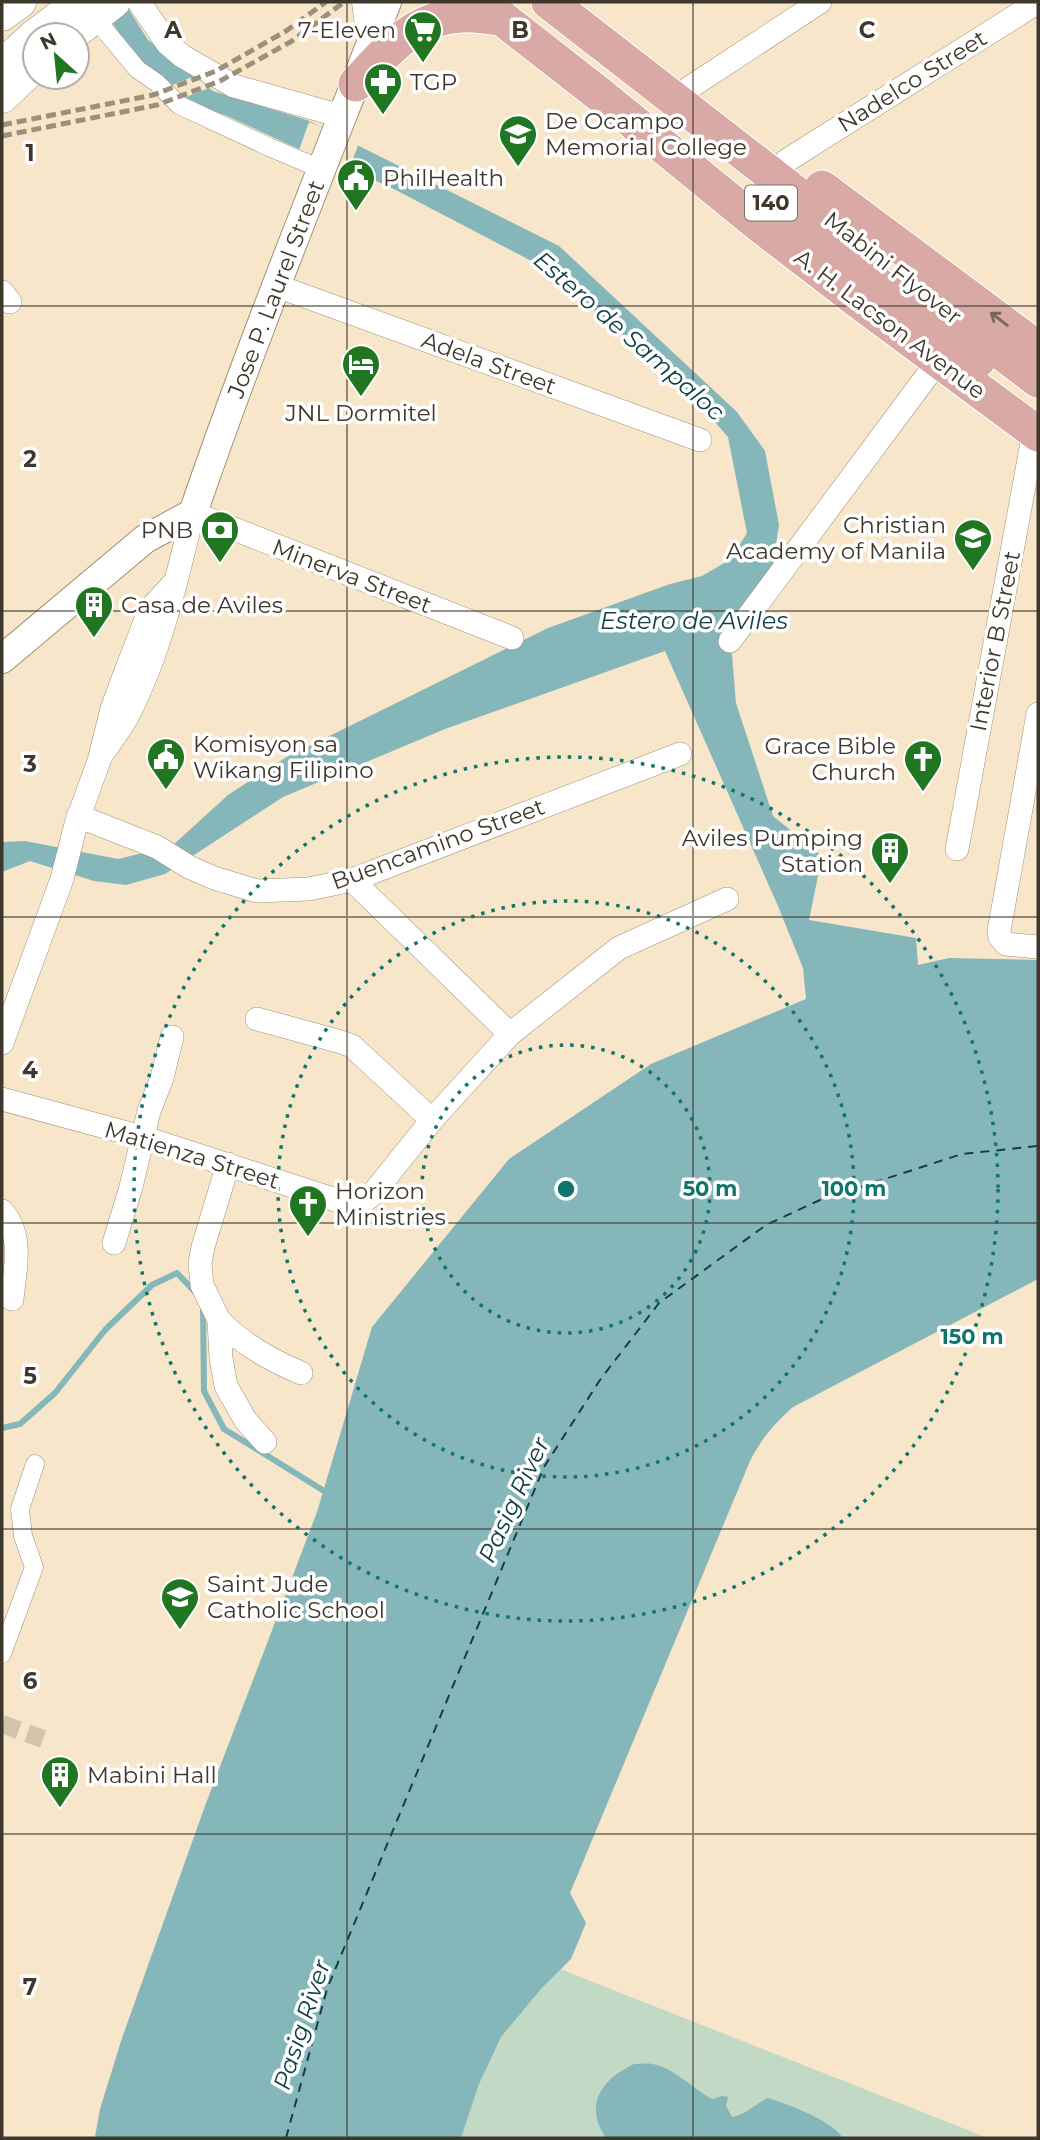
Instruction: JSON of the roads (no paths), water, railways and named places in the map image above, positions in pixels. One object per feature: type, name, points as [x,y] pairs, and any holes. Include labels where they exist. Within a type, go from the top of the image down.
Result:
[{"type":"main road","points":[[2,15],[20,2]]},
{"type":"main road","points":[[2,37],[43,2]]},
{"type":"main road","points":[[368,2],[373,38]]},
{"type":"main road","name":"Mabini Flyover","points":[[549,2],[1038,380]]},
{"type":"main road","name":"140","points":[[576,2],[1038,349]]},
{"type":"main road","points":[[356,84],[390,47],[412,30],[436,20],[495,7]]},
{"type":"main road","name":"Mabini Flyover","points":[[495,7],[1037,427]]},
{"type":"main road","name":"A. H. Lacson Avenue","points":[[495,7],[756,222],[938,360],[1037,427]]},
{"type":"main road","points":[[2,65],[34,36],[91,14]]},
{"type":"main road","points":[[2,97],[21,79]]},
{"type":"street","points":[[139,2],[167,43],[182,56],[234,86],[339,124]]},
{"type":"street","name":"Jose P. Laurel Street","points":[[2,1043],[62,879],[77,820],[100,757],[126,718],[169,611],[193,513],[387,2]]},
{"type":"street","points":[[689,88],[820,2]]},
{"type":"street","name":"Nadelco Street","points":[[786,161],[1038,2]]},
{"type":"street","points":[[91,14],[137,69],[157,83],[179,105],[269,147],[324,165]]},
{"type":"street","name":"Adela Street","points":[[277,286],[700,440]]},
{"type":"street","points":[[730,641],[938,360]]},
{"type":"street","name":"Interior B Street","points":[[957,849],[1037,427]]},
{"type":"street","points":[[2,659],[145,540],[193,513]]},
{"type":"street","name":"Minerva Street","points":[[193,513],[512,638]]},
{"type":"street","points":[[1038,714],[999,931],[1006,944],[1038,947]]},
{"type":"street","name":"Buencamino Street","points":[[77,820],[157,847],[214,878],[257,891],[309,889],[352,880],[680,754]]},
{"type":"street","points":[[352,880],[510,1034]]},
{"type":"street","name":"Matienza Street","points":[[2,1099],[228,1164],[348,1204],[360,1203],[372,1196],[432,1120],[510,1034],[620,948],[727,899]]},
{"type":"street","points":[[257,1019],[352,1046],[432,1120]]},
{"type":"street","points":[[114,1243],[172,1037]]},
{"type":"street","points":[[228,1164],[203,1247],[200,1263],[202,1285],[219,1320],[234,1336],[269,1359],[301,1373]]},
{"type":"street","points":[[2,1211],[8,1217],[18,1251],[12,1299]]},
{"type":"street","points":[[219,1320],[226,1386],[246,1421],[265,1442]]},
{"type":"street","points":[[2,1654],[34,1567],[23,1536],[20,1509],[35,1464]]},
{"type":"water","points":[[98,2],[124,2],[148,40],[213,91],[307,120],[559,246],[737,412],[765,451],[779,525],[773,563],[760,600],[731,643],[736,703],[773,816],[822,856],[809,920],[916,938],[918,965],[949,958],[1038,960],[1038,1279],[793,1407],[759,1446],[750,1461],[570,1893],[586,1923],[571,1959],[541,1989],[501,2037],[479,2084],[461,2138],[95,2137],[100,2109],[122,2038],[205,1806],[317,1512],[372,1327],[509,1159],[651,1064],[806,999],[803,968],[665,651],[445,729],[283,797],[165,874],[126,885],[94,881],[30,861],[2,872],[2,842],[25,841],[118,859],[172,846],[228,795],[285,758],[548,628],[670,584],[702,576],[731,559],[747,533],[728,437],[700,405],[622,334],[541,266],[390,187],[196,105],[142,67]]},
{"type":"water","points":[[634,2064],[652,2064],[668,2069],[712,2099],[728,2097],[726,2106],[732,2117],[768,2098],[819,2119],[843,2138],[606,2138],[596,2115],[599,2094],[613,2077]]},
{"type":"waterway","points":[[2,1428],[20,1424],[55,1393],[105,1330],[152,1285],[177,1273],[195,1292]]},
{"type":"waterway","points":[[203,1306],[204,1391],[224,1429],[329,1494]]},
{"type":"tunnel","points":[[2,1724],[43,1739]]},
{"type":"railway","points":[[2,125],[153,95],[216,71],[286,31],[326,2]]},
{"type":"railway","points":[[2,136],[157,105],[220,81],[292,41],[344,2]]},
{"type":"place","name":"7-Eleven","points":[[423,64]]},
{"type":"place","name":"TGP","points":[[383,116]]},
{"type":"place","name":"De Ocampo Memorial College","points":[[518,168]]},
{"type":"place","name":"PhilHealth","points":[[356,212]]},
{"type":"place","name":"JNL Dormitel","points":[[361,398]]},
{"type":"place","name":"PNB","points":[[220,564]]},
{"type":"place","name":"Christian Academy of Manila","points":[[973,572]]},
{"type":"place","name":"Casa de Aviles","points":[[94,639]]},
{"type":"place","name":"Komisyon sa Wikang Filipino","points":[[166,791]]},
{"type":"place","name":"Grace Bible Church","points":[[923,793]]},
{"type":"place","name":"Aviles Pumping Station","points":[[890,885]]},
{"type":"place","name":"Horizon Ministries","points":[[308,1238]]},
{"type":"place","name":"Saint Jude Catholic School","points":[[180,1631]]},
{"type":"place","name":"Mabini Hall","points":[[60,1809]]},
{"type":"water label","name":"Estero de Sampaloc","points":[[629,336]]},
{"type":"water label","name":"Estero de Aviles","points":[[694,621]]},
{"type":"water label","name":"Pasig River","points":[[514,1500]]},
{"type":"water label","name":"Pasig River","points":[[302,2025]]}]
